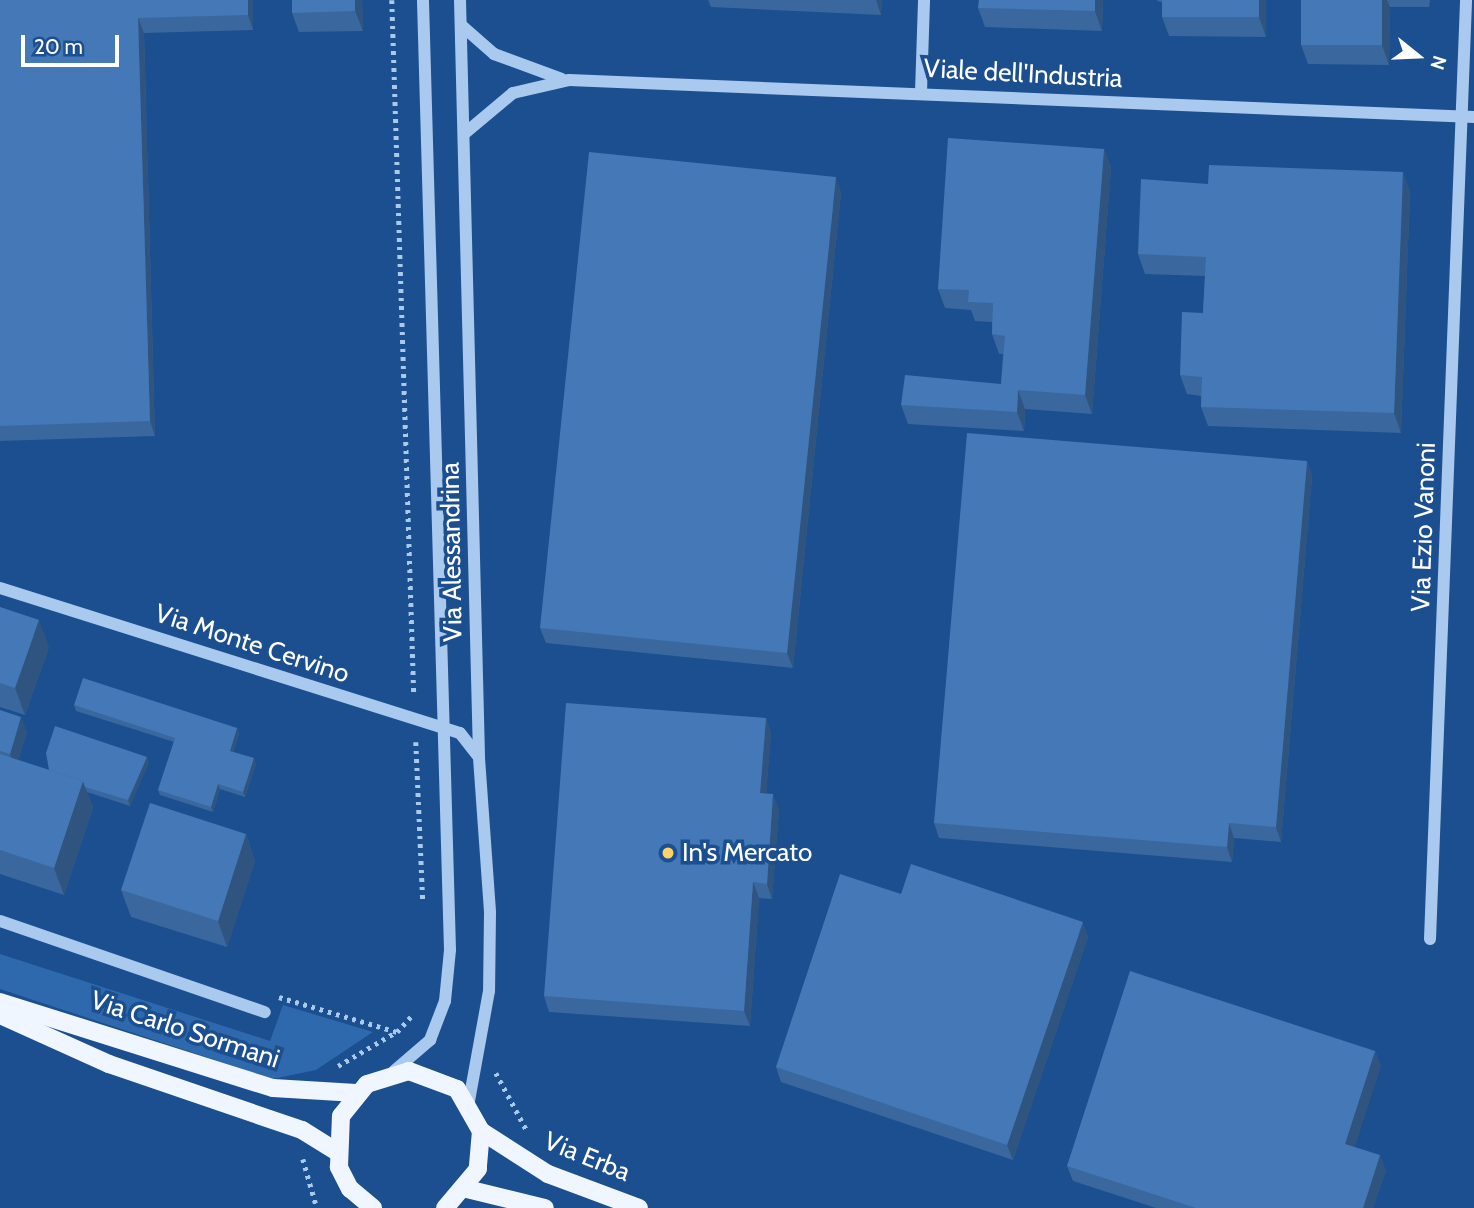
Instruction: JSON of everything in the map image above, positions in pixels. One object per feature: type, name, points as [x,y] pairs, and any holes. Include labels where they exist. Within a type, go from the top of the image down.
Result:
[{"type":"main road","name":"Via Carlo Sormani","points":[[0,1002],[274,1087],[356,1093]]},
{"type":"main road","name":"Via Carlo Sormani","points":[[0,1015],[109,1064],[302,1130],[336,1151]]},
{"type":"main road","points":[[373,1208],[350,1189],[336,1151],[341,1116],[356,1093],[391,1073],[427,1073],[469,1101],[481,1131],[478,1169],[467,1189],[450,1207]]},
{"type":"main road","name":"Via Erba","points":[[481,1131],[548,1174],[639,1208]]},
{"type":"main road","points":[[467,1189],[545,1208]]},
{"type":"street","name":"Via Alessandrina","points":[[391,1073],[430,1040],[449,981],[423,0]]},
{"type":"street","name":"Via Alessandrina","points":[[460,0],[479,758],[490,960],[469,1101]]},
{"type":"street","points":[[921,92],[924,0]]},
{"type":"street","name":"Via Ezio Vanoni","points":[[1430,939],[1469,117],[1466,0]]},
{"type":"street","name":"Viale dell'Industria","points":[[461,25],[494,54],[569,80]]},
{"type":"street","name":"Viale dell'Industria","points":[[464,134],[513,93],[569,80],[921,92],[1469,117]]},
{"type":"street","name":"Via Monte Cervino","points":[[0,588],[460,733],[479,758]]},
{"type":"street","name":"Via Carlo Sormani","points":[[0,921],[265,1012]]},
{"type":"path","points":[[391,0],[414,719],[423,906]]},
{"type":"path","points":[[265,1012],[276,997],[294,998],[397,1032],[418,1005]]},
{"type":"shaded area","points":[[0,954],[270,1041],[283,1005],[373,1032],[316,1070],[273,1079],[0,989]]},
{"type":"building","points":[[0,0],[248,0],[248,15],[138,18],[150,421],[0,426]]},
{"type":"building","points":[[292,0],[355,0],[355,11],[292,13]]},
{"type":"building","points":[[979,0],[1095,0],[1095,11],[978,8]]},
{"type":"building","points":[[1162,0],[1259,0],[1259,17],[1162,17]]},
{"type":"building","points":[[1301,0],[1382,0],[1382,45],[1301,45]]},
{"type":"building","points":[[948,138],[1104,149],[1085,395],[1018,390],[1017,412],[901,405],[905,375],[1001,384],[1005,336],[992,334],[993,303],[968,302],[969,290],[938,289]]},
{"type":"building","points":[[589,152],[836,177],[787,653],[540,628]]},
{"type":"building","points":[[1209,165],[1403,172],[1394,413],[1201,407],[1202,377],[1180,375],[1182,312],[1203,313],[1206,257],[1138,254],[1141,179],[1208,184]]},
{"type":"building","points":[[967,433],[1307,461],[1276,827],[1229,823],[1227,847],[934,823]]},
{"type":"building","points":[[0,607],[39,620],[15,688],[0,683]]},
{"type":"building","points":[[83,678],[237,728],[230,751],[254,758],[243,792],[218,784],[211,807],[158,790],[175,738],[74,705]]},
{"type":"building","name":"In's Mercato","points":[[566,703],[766,718],[760,793],[773,794],[767,884],[753,882],[744,1011],[544,996]]},
{"type":"building","points":[[0,710],[21,717],[10,754],[0,751]]},
{"type":"building","points":[[55,726],[147,757],[128,800],[85,787],[83,781],[49,770],[46,753]]},
{"type":"building","points":[[0,754],[83,781],[54,868],[0,850]]},
{"type":"building","points":[[150,803],[246,834],[218,921],[121,890]]},
{"type":"building","points":[[911,864],[1083,922],[1007,1145],[776,1067],[840,874],[901,894]]},
{"type":"building","points":[[1130,971],[1375,1051],[1345,1144],[1380,1155],[1363,1208],[1196,1208],[1067,1166]]},
{"type":"place","name":"In's Mercato","points":[[668,853]]}]
